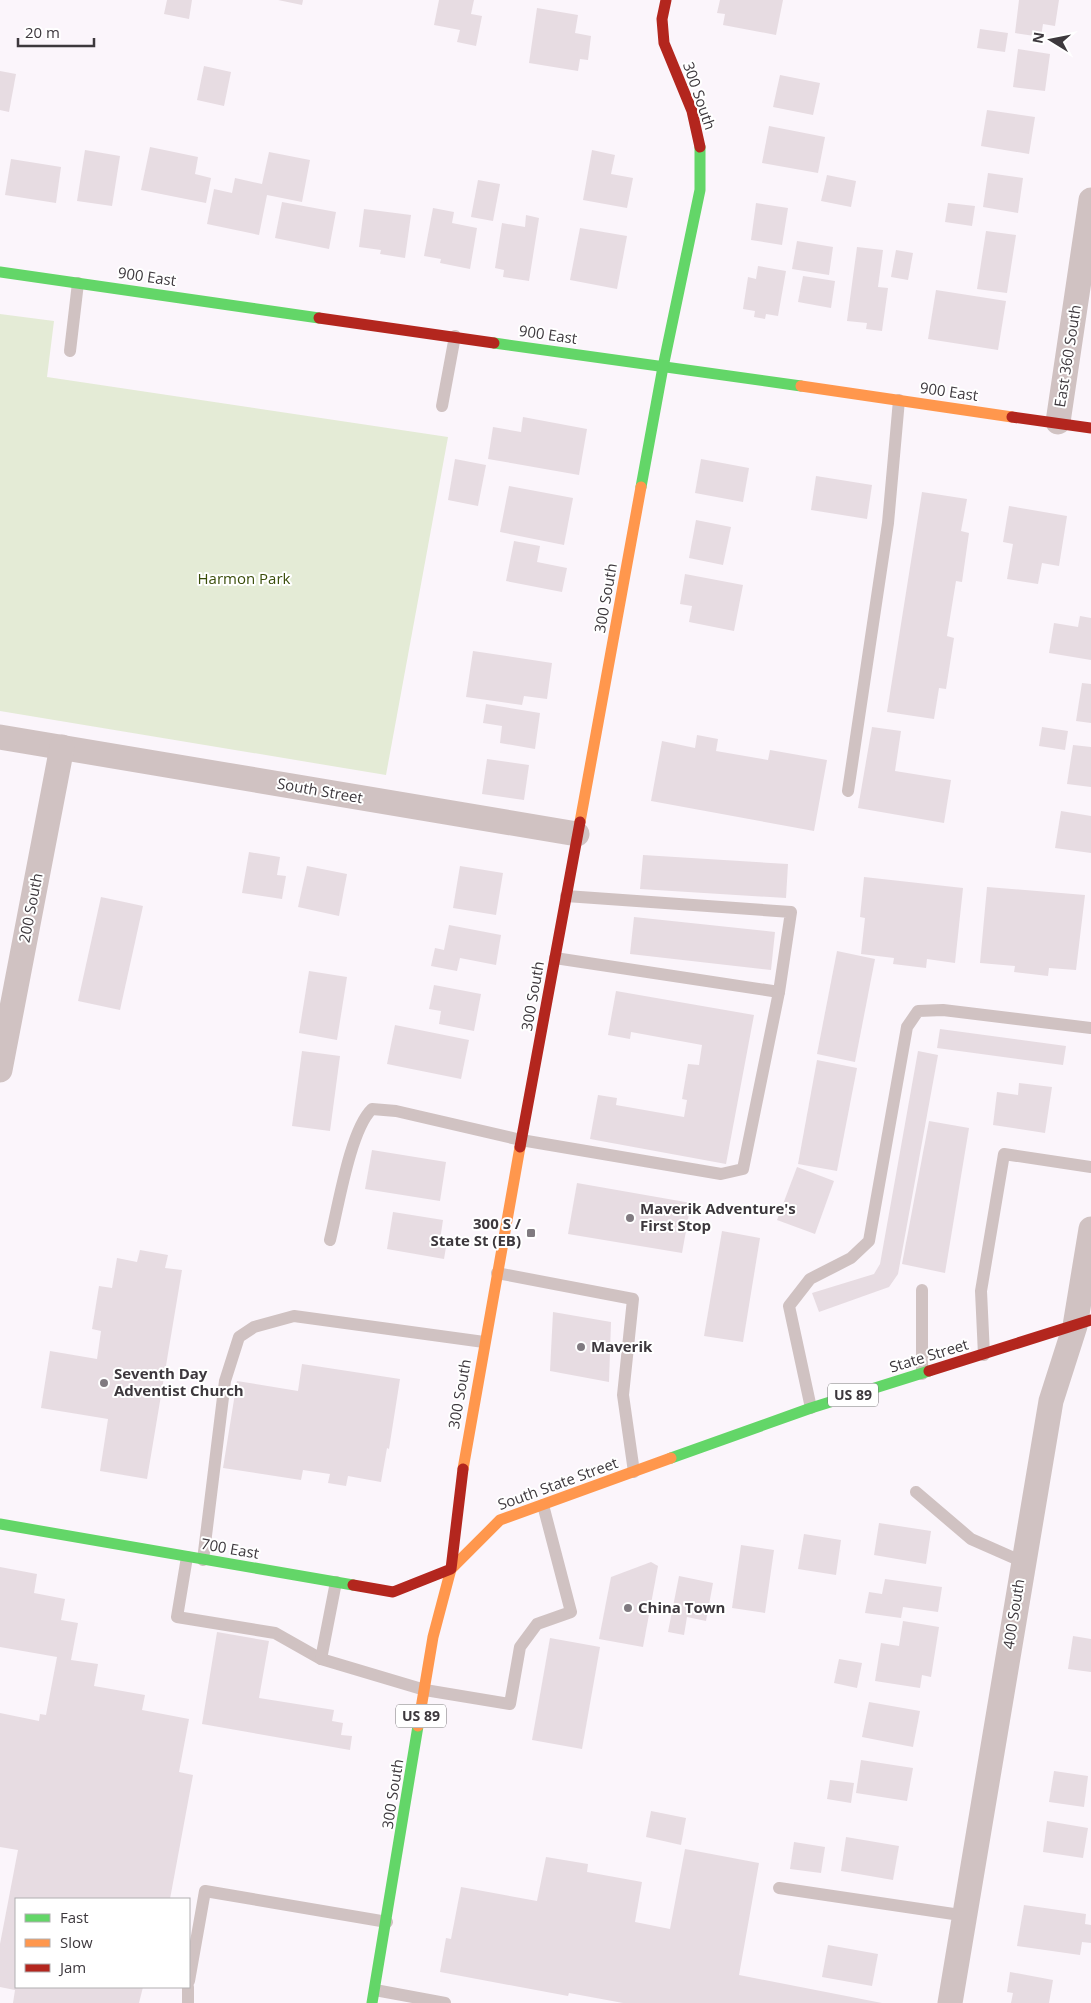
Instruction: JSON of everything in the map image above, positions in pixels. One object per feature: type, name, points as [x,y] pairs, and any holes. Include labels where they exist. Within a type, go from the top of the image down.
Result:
[{"type":"main road","name":"300 South","points":[[372,2003],[433,1637],[450,1569],[466,1441],[663,367],[700,190],[700,146],[692,111],[664,43],[662,19],[666,0]]},
{"type":"main road","name":"900 East","points":[[0,272],[1091,428]]},
{"type":"main road","name":"State Street","points":[[634,1472],[811,1408],[1083,1323]]},
{"type":"main road","name":"South State Street","points":[[450,1569],[500,1520],[634,1472]]},
{"type":"main road","name":"700 East","points":[[0,1524],[393,1592],[450,1569]]},
{"type":"street","name":"East 360 South","points":[[1058,422],[1091,200]]},
{"type":"street","name":"South Street","points":[[0,736],[578,834]]},
{"type":"street","name":"200 South","points":[[0,1070],[62,747]]},
{"type":"street","name":"400 South","points":[[950,2003],[967,1916],[1023,1562],[1051,1401],[1083,1323],[1091,1229]]},
{"type":"lane","points":[[70,351],[78,283]]},
{"type":"lane","points":[[442,406],[456,336]]},
{"type":"lane","points":[[848,791],[888,523],[899,400]]},
{"type":"lane","points":[[330,1240],[354,1144],[362,1122],[372,1109],[396,1111],[522,1140],[721,1174],[743,1169],[779,992],[791,912],[566,896]]},
{"type":"lane","points":[[555,958],[779,992]]},
{"type":"lane","points":[[811,1408],[789,1306],[810,1279],[851,1258],[869,1241],[907,1027],[918,1011],[943,1010],[1091,1028]]},
{"type":"lane","points":[[984,1355],[981,1291],[1004,1154],[1091,1167]]},
{"type":"lane","points":[[497,1273],[633,1299],[622,1395],[634,1472]]},
{"type":"lane","points":[[922,1290],[922,1374]]},
{"type":"lane","points":[[203,1560],[225,1381],[239,1337],[254,1327],[294,1316],[484,1342]]},
{"type":"lane","points":[[916,1492],[971,1539],[1023,1562]]},
{"type":"lane","points":[[187,1557],[177,1617],[275,1633],[321,1660],[425,1690],[510,1704],[520,1647],[537,1624],[571,1612],[543,1505]]},
{"type":"lane","points":[[321,1660],[336,1582]]},
{"type":"lane","points":[[779,1888],[967,1916]]},
{"type":"lane","points":[[190,1975],[205,1891],[387,1922]]},
{"type":"lane","points":[[188,1988],[188,2003]]},
{"type":"lane","points":[[375,1990],[445,2003]]},
{"type":"green space","name":"Harmon Park","points":[[0,314],[54,321],[47,377],[448,437],[386,775],[0,711]]},
{"type":"building","points":[[167,0],[192,0],[189,19],[164,14]]},
{"type":"building","points":[[278,0],[303,0],[302,5]]},
{"type":"building","points":[[439,0],[474,0],[471,14],[482,16],[476,46],[457,42],[460,30],[434,25]]},
{"type":"building","points":[[720,0],[783,0],[776,35],[723,25],[725,14],[717,13]]},
{"type":"building","points":[[1019,0],[1059,0],[1055,26],[1043,24],[1041,37],[1015,33]]},
{"type":"building","points":[[537,8],[578,15],[575,33],[591,36],[588,60],[580,59],[578,71],[529,63]]},
{"type":"building","points":[[980,29],[1008,33],[1005,52],[977,48]]},
{"type":"building","points":[[1018,49],[1050,54],[1045,91],[1013,87]]},
{"type":"building","points":[[204,66],[231,72],[224,106],[197,100]]},
{"type":"building","points":[[0,71],[16,74],[9,112],[0,110]]},
{"type":"building","points":[[780,75],[820,83],[813,115],[773,107]]},
{"type":"building","points":[[987,110],[1035,117],[1029,154],[981,146]]},
{"type":"building","points":[[769,126],[825,137],[818,173],[762,163]]},
{"type":"building","points":[[150,147],[198,157],[195,174],[211,178],[206,203],[141,190]]},
{"type":"building","points":[[85,150],[120,156],[112,206],[77,201]]},
{"type":"building","points":[[592,150],[615,155],[611,174],[633,178],[627,208],[583,200]]},
{"type":"building","points":[[269,152],[310,160],[302,202],[267,195],[259,235],[207,224],[214,189],[232,193],[235,178],[262,184]]},
{"type":"building","points":[[11,159],[61,167],[56,203],[5,195]]},
{"type":"building","points":[[988,173],[1023,178],[1018,213],[983,207]]},
{"type":"building","points":[[827,175],[856,181],[851,207],[821,201]]},
{"type":"building","points":[[478,180],[500,184],[493,221],[471,217]]},
{"type":"building","points":[[282,202],[336,212],[329,249],[275,238]]},
{"type":"building","points":[[756,203],[788,208],[782,245],[751,240]]},
{"type":"building","points":[[948,203],[975,206],[972,226],[945,222]]},
{"type":"building","points":[[433,208],[454,212],[452,223],[477,228],[470,269],[440,263],[441,259],[424,256]]},
{"type":"building","points":[[364,209],[411,215],[405,258],[380,254],[381,250],[359,247]]},
{"type":"building","points":[[526,215],[539,218],[529,281],[503,277],[504,270],[495,268],[502,223],[525,227]]},
{"type":"building","points":[[580,228],[627,236],[617,289],[570,280]]},
{"type":"building","points":[[986,231],[1016,235],[1007,293],[977,289]]},
{"type":"building","points":[[797,241],[833,247],[829,275],[792,269]]},
{"type":"building","points":[[857,247],[883,250],[878,287],[888,288],[882,331],[866,329],[867,323],[847,321]]},
{"type":"building","points":[[896,250],[913,253],[908,280],[891,277]]},
{"type":"building","points":[[758,266],[786,271],[778,316],[766,314],[765,319],[754,317],[755,311],[743,309],[748,277],[756,279]]},
{"type":"building","points":[[803,276],[835,281],[831,308],[798,302]]},
{"type":"building","points":[[936,290],[1006,301],[998,350],[928,339]]},
{"type":"building","points":[[523,417],[587,429],[579,475],[488,459],[493,427],[521,432]]},
{"type":"building","points":[[455,459],[486,465],[478,506],[448,500]]},
{"type":"building","points":[[701,459],[749,468],[743,502],[695,493]]},
{"type":"building","points":[[816,476],[872,485],[867,519],[811,510]]},
{"type":"building","points":[[509,486],[573,498],[564,545],[500,532]]},
{"type":"building","points":[[922,492],[967,499],[961,531],[969,533],[962,582],[956,581],[947,636],[954,638],[946,689],[939,688],[934,719],[887,712]]},
{"type":"building","points":[[1009,506],[1067,516],[1059,566],[1042,563],[1038,584],[1007,579],[1013,544],[1003,542]]},
{"type":"building","points":[[696,520],[731,527],[723,565],[689,558]]},
{"type":"building","points":[[514,541],[540,546],[537,562],[567,568],[562,592],[506,581]]},
{"type":"building","points":[[685,574],[743,585],[734,631],[689,622],[692,606],[680,604]]},
{"type":"building","points":[[1080,616],[1091,618],[1091,660],[1049,653],[1054,623],[1078,627]]},
{"type":"building","points":[[473,651],[552,663],[547,699],[524,696],[522,705],[466,697]]},
{"type":"building","points":[[1082,683],[1091,684],[1091,723],[1076,721]]},
{"type":"building","points":[[486,704],[540,713],[535,749],[500,743],[502,726],[483,723]]},
{"type":"building","points":[[872,727],[901,731],[895,771],[951,780],[944,823],[858,808]]},
{"type":"building","points":[[1042,727],[1068,731],[1065,750],[1039,746]]},
{"type":"building","points":[[697,735],[718,739],[716,751],[768,760],[770,750],[827,760],[814,831],[651,801],[662,741],[695,748]]},
{"type":"building","points":[[1073,745],[1091,747],[1091,787],[1067,784]]},
{"type":"building","points":[[487,759],[529,765],[524,800],[482,794]]},
{"type":"building","points":[[1061,811],[1091,816],[1091,853],[1055,848]]},
{"type":"building","points":[[249,852],[280,857],[277,875],[286,876],[282,899],[242,893]]},
{"type":"building","points":[[643,855],[788,864],[786,898],[640,889]]},
{"type":"building","points":[[307,866],[347,874],[339,916],[298,907]]},
{"type":"building","points":[[460,866],[503,873],[496,915],[453,908]]},
{"type":"building","points":[[864,877],[963,888],[955,963],[927,959],[926,968],[893,964],[894,958],[861,954],[865,918],[860,917]]},
{"type":"building","points":[[987,887],[1085,895],[1076,970],[1049,968],[1048,976],[1014,972],[1015,966],[980,963]]},
{"type":"building","points":[[101,897],[143,906],[120,1010],[78,1001]]},
{"type":"building","points":[[634,917],[775,932],[771,970],[630,954]]},
{"type":"building","points":[[449,925],[501,935],[496,965],[460,958],[457,971],[431,966],[435,948],[444,950]]},
{"type":"building","points":[[837,951],[875,959],[855,1062],[817,1054]]},
{"type":"building","points":[[309,971],[347,977],[337,1040],[299,1033]]},
{"type":"building","points":[[434,985],[481,994],[474,1031],[439,1024],[441,1011],[429,1009]]},
{"type":"building","points":[[616,991],[754,1015],[726,1164],[590,1139],[598,1095],[617,1098],[616,1105],[684,1117],[687,1100],[682,1099],[688,1064],[699,1065],[702,1045],[631,1032],[630,1039],[608,1035]]},
{"type":"building","points":[[395,1025],[469,1040],[461,1079],[387,1064]]},
{"type":"building","points":[[940,1029],[1066,1046],[1063,1065],[937,1048]]},
{"type":"building","points":[[302,1051],[340,1056],[330,1131],[292,1126]]},
{"type":"building","points":[[918,1051],[938,1055],[898,1274],[889,1287],[819,1312],[812,1293],[874,1274],[880,1264]]},
{"type":"building","points":[[817,1060],[857,1068],[837,1171],[798,1164]]},
{"type":"building","points":[[1019,1083],[1052,1087],[1045,1133],[993,1125],[997,1092],[1018,1095]]},
{"type":"building","points":[[929,1121],[969,1128],[945,1273],[902,1264]]},
{"type":"building","points":[[372,1150],[446,1162],[440,1201],[365,1189]]},
{"type":"building","points":[[797,1167],[834,1181],[815,1234],[777,1220]]},
{"type":"building","name":"Maverik Adventure's First Stop","points":[[577,1183],[691,1203],[682,1253],[568,1234]]},
{"type":"building","points":[[393,1212],[443,1220],[440,1240],[447,1241],[444,1259],[387,1249]]},
{"type":"building","points":[[722,1231],[760,1238],[743,1342],[704,1336]]},
{"type":"building","name":"Seventh Day Adventist Church","points":[[140,1250],[168,1255],[165,1268],[182,1270],[147,1479],[100,1471],[108,1419],[41,1408],[50,1351],[97,1359],[101,1331],[92,1329],[99,1286],[112,1288],[117,1258],[137,1262]]},
{"type":"building","name":"Maverik","points":[[553,1312],[611,1322],[609,1382],[550,1371]]},
{"type":"building","points":[[302,1364],[400,1379],[389,1449],[387,1448],[381,1482],[348,1476],[346,1486],[328,1483],[330,1474],[303,1470],[301,1480],[223,1468],[237,1381],[298,1391]]},
{"type":"building","points":[[879,1523],[931,1531],[926,1564],[874,1555]]},
{"type":"building","points":[[804,1534],[841,1540],[836,1575],[798,1569]]},
{"type":"building","points":[[741,1545],[774,1550],[765,1613],[732,1608]]},
{"type":"building","name":"China Town","points":[[651,1562],[658,1566],[643,1647],[599,1639],[611,1577]]},
{"type":"building","points":[[0,1567],[37,1574],[34,1593],[65,1599],[61,1620],[78,1623],[71,1660],[98,1664],[94,1686],[145,1695],[142,1710],[189,1719],[179,1772],[193,1775],[170,1898],[15,1898],[15,1988],[143,1988],[139,2003],[13,2003],[15,1990],[0,1987],[0,1944],[18,1850],[0,1847],[0,1713],[39,1721],[40,1714],[46,1715],[57,1657],[0,1647]]},
{"type":"building","points":[[679,1576],[713,1583],[706,1621],[687,1617],[684,1635],[668,1632]]},
{"type":"building","points":[[885,1579],[942,1587],[938,1612],[903,1607],[901,1618],[865,1613],[869,1592],[882,1594]]},
{"type":"building","points":[[903,1621],[939,1627],[931,1677],[922,1675],[920,1688],[875,1681],[881,1643],[899,1646]]},
{"type":"building","points":[[217,1632],[269,1641],[259,1698],[334,1710],[332,1721],[343,1723],[341,1735],[352,1736],[350,1750],[202,1724]]},
{"type":"building","points":[[1073,1636],[1091,1639],[1091,1672],[1068,1669]]},
{"type":"building","points":[[550,1638],[600,1647],[582,1749],[532,1740]]},
{"type":"building","points":[[839,1659],[862,1663],[857,1688],[834,1683]]},
{"type":"building","points":[[869,1702],[920,1711],[913,1747],[862,1737]]},
{"type":"building","points":[[861,1760],[913,1768],[907,1801],[856,1793]]},
{"type":"building","points":[[1054,1771],[1088,1776],[1084,1807],[1049,1802]]},
{"type":"building","points":[[830,1780],[854,1783],[851,1803],[827,1799]]},
{"type":"building","points":[[651,1811],[686,1818],[681,1845],[646,1837]]},
{"type":"building","points":[[1047,1821],[1088,1828],[1083,1858],[1043,1852]]},
{"type":"building","points":[[846,1837],[899,1846],[893,1880],[841,1871]]},
{"type":"building","points":[[794,1842],[825,1847],[821,1873],[790,1869]]},
{"type":"building","points":[[685,1849],[759,1863],[739,1975],[882,2003],[623,2003],[569,1993],[568,1996],[440,1972],[446,1938],[451,1939],[461,1887],[537,1901],[546,1857],[588,1864],[587,1872],[642,1882],[635,1922],[670,1929]]},
{"type":"building","points":[[1024,1905],[1086,1914],[1085,1924],[1091,1925],[1091,1943],[1082,1942],[1080,1955],[1017,1946]]},
{"type":"building","points":[[828,1945],[878,1954],[872,1986],[822,1977]]},
{"type":"building","points":[[1010,1972],[1053,1980],[1049,2003],[1011,2003],[1013,1993],[1007,1992]]},
{"type":"traffic: fast","points":[[641,487],[663,367],[700,190],[700,147]]},
{"type":"traffic: fast","points":[[0,272],[319,318]]},
{"type":"traffic: fast","points":[[494,343],[801,386]]},
{"type":"traffic: fast","points":[[671,1458],[811,1408],[929,1371]]},
{"type":"traffic: fast","points":[[0,1524],[353,1585]]},
{"type":"traffic: fast","points":[[372,2003],[418,1726]]},
{"type":"traffic: slow","points":[[801,386],[1012,417]]},
{"type":"traffic: slow","points":[[580,822],[641,487]]},
{"type":"traffic: slow","points":[[463,1469],[520,1147]]},
{"type":"traffic: slow","points":[[418,1726],[433,1637],[451,1569],[500,1520],[671,1458]]},
{"type":"traffic: jam","points":[[666,0],[662,19],[664,43],[692,111],[700,147]]},
{"type":"traffic: jam","points":[[319,318],[494,343]]},
{"type":"traffic: jam","points":[[1012,417],[1091,428]]},
{"type":"traffic: jam","points":[[520,1147],[580,822]]},
{"type":"traffic: jam","points":[[929,1371],[1091,1320]]},
{"type":"traffic: jam","points":[[353,1585],[393,1592],[451,1569],[463,1469]]},
{"type":"place","name":"Maverik Adventure's First Stop","points":[[630,1218]]},
{"type":"place","name":"300 S / State St (EB)","points":[[531,1233]]},
{"type":"place","name":"Maverik","points":[[581,1347]]},
{"type":"place","name":"Seventh Day Adventist Church","points":[[104,1383]]},
{"type":"place","name":"China Town","points":[[628,1608]]}]
